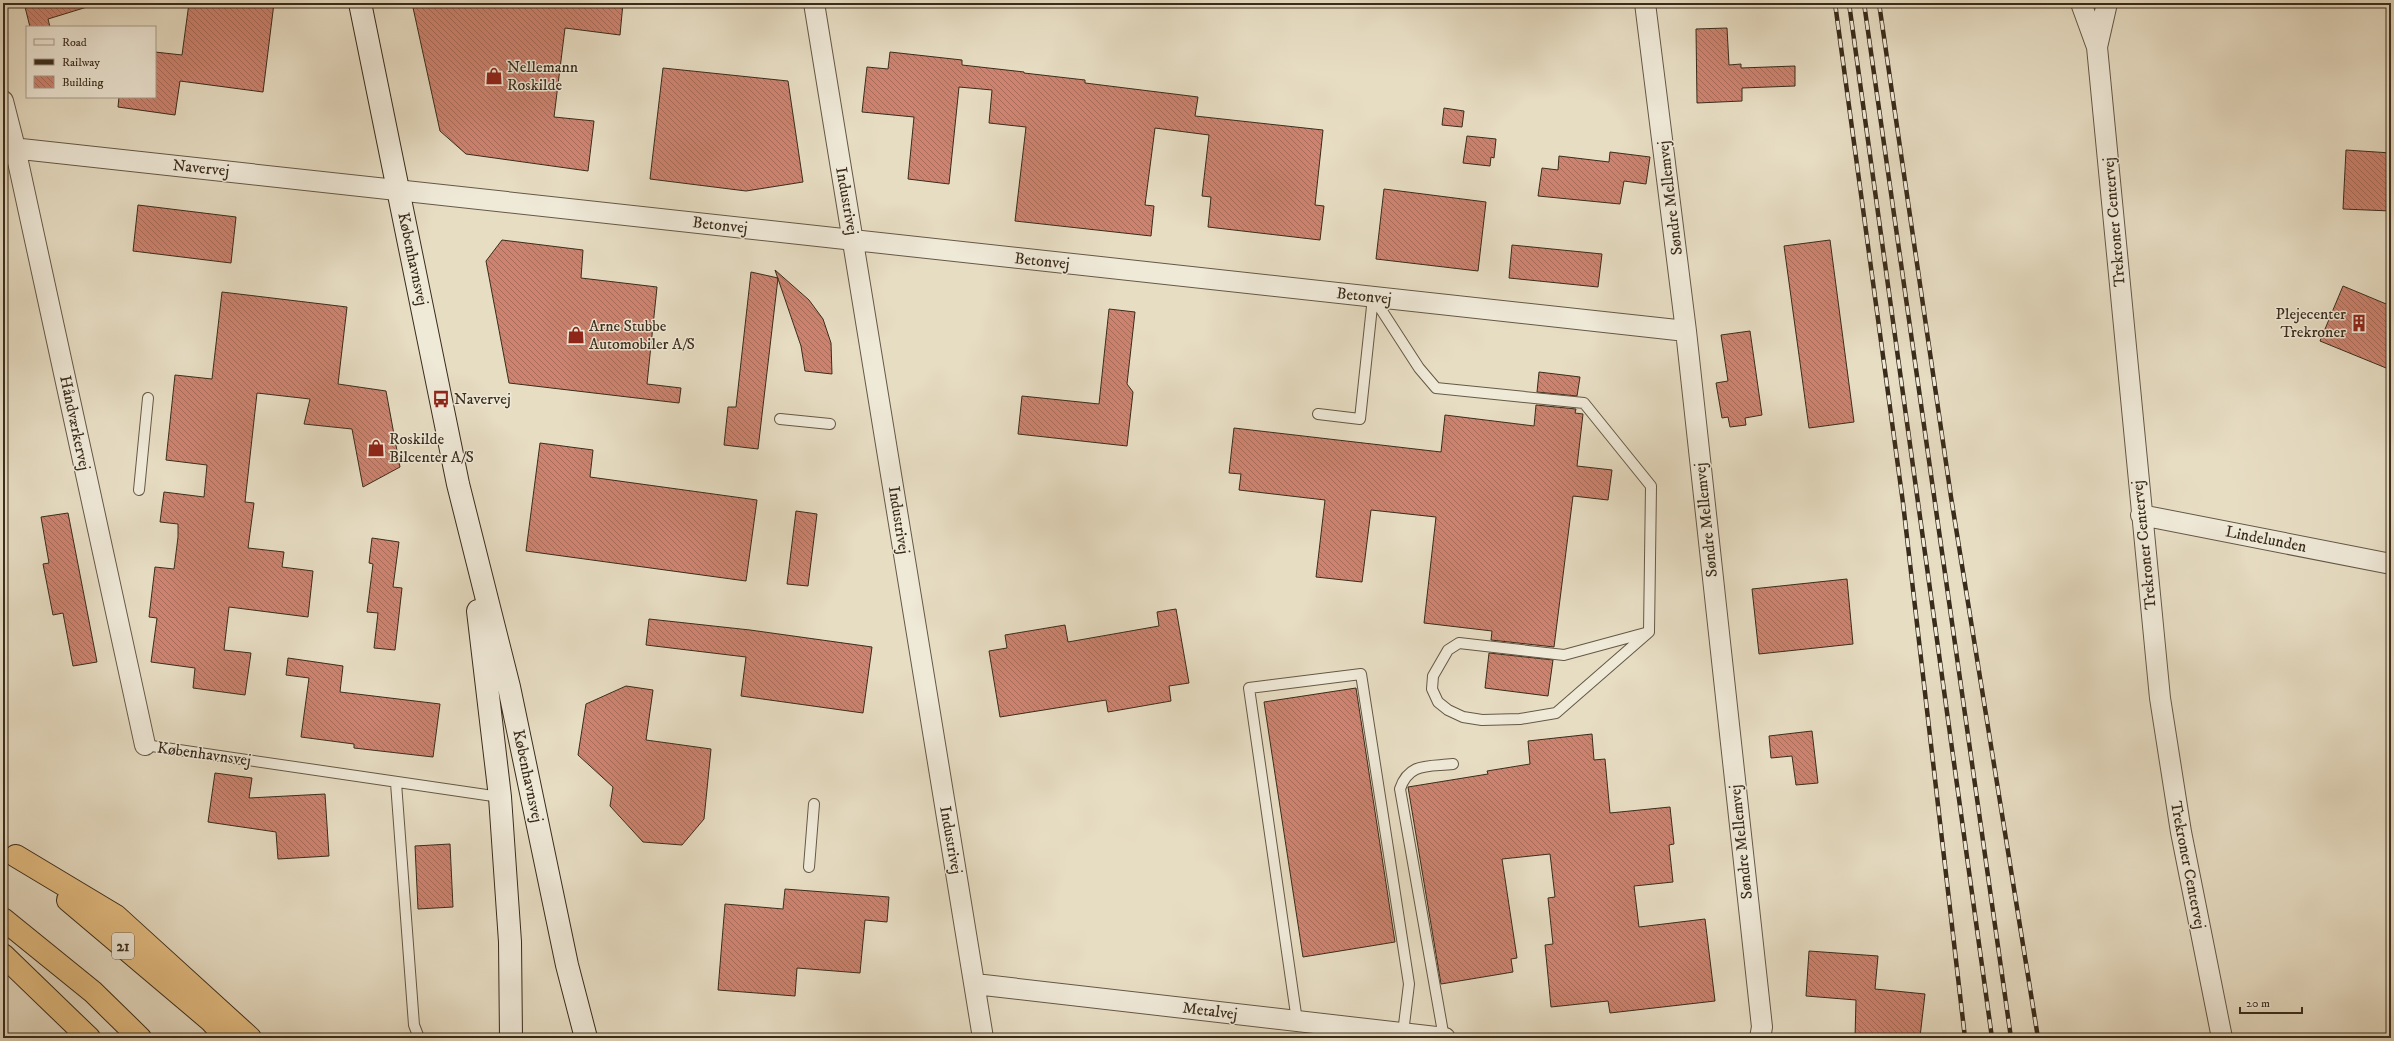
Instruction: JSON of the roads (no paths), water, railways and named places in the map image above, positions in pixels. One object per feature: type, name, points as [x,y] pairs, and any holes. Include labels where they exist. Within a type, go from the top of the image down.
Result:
[{"type":"highway","name":"21","points":[[10,851],[210,1020],[227,1038]]},
{"type":"highway","points":[[10,851],[116,916],[250,1038]]},
{"type":"highway","points":[[3,919],[93,992],[140,1038]]},
{"type":"highway","points":[[3,955],[89,1038]]},
{"type":"main road","name":"Københavnsvej","points":[[360,3],[465,514],[508,684],[567,965],[586,1038]]},
{"type":"main road","name":"Københavnsvej","points":[[465,514],[500,797],[510,942],[510,1038]]},
{"type":"street","name":"Industrivej","points":[[814,3],[854,240],[983,1038]]},
{"type":"street","name":"Søndre Mellemvej","points":[[1645,3],[1686,331],[1761,1019],[1760,1038]]},
{"type":"street","name":"Trekroner Centervej","points":[[2081,3],[2097,47],[2141,515],[2160,698],[2181,832],[2222,1038]]},
{"type":"street","name":"Trekroner Centervej","points":[[2097,47],[2107,3]]},
{"type":"street","name":"Håndværkervej","points":[[3,101],[9,148],[145,745]]},
{"type":"street","name":"Navervej","points":[[9,148],[398,189]]},
{"type":"street","name":"Betonvej","points":[[398,189],[1686,331]]},
{"type":"street","name":"Lindelunden","points":[[2141,515],[2391,564]]},
{"type":"street","name":"Metalvej","points":[[975,984],[1444,1038]]},
{"type":"lane","points":[[1318,414],[1360,418],[1373,297]]},
{"type":"lane","points":[[1373,297],[1419,368],[1436,388],[1584,403],[1651,486],[1649,632],[1556,713],[1520,719],[1482,720],[1463,717],[1448,710],[1438,702],[1432,689],[1433,676],[1439,662],[1448,650],[1459,643],[1564,655],[1649,632]]},
{"type":"lane","points":[[139,490],[148,398]]},
{"type":"lane","points":[[780,419],[830,424]]},
{"type":"lane","points":[[1297,1021],[1248,688],[1360,674],[1409,984],[1403,1033]]},
{"type":"lane","name":"Københavnsvej","points":[[145,745],[500,797]]},
{"type":"lane","points":[[1444,1038],[1400,789],[1404,778],[1411,770],[1454,764]]},
{"type":"lane","points":[[396,782],[414,1025],[419,1038]]},
{"type":"lane","points":[[809,867],[814,804]]},
{"type":"railway","points":[[1835,3],[1903,503],[1965,1038]]},
{"type":"railway","points":[[1849,3],[1992,1038]]},
{"type":"railway","points":[[1864,3],[2011,1038]]},
{"type":"railway","points":[[1879,3],[1951,497],[2038,1038]]},
{"type":"place","name":"Nellemann Roskilde","points":[[494,76]]},
{"type":"place","name":"Plejecenter Trekroner","points":[[2359,323]]},
{"type":"place","name":"Arne Stubbe Automobiler A/S","points":[[576,335]]},
{"type":"place","name":"Navervej","points":[[441,399]]},
{"type":"place","name":"Roskilde Bilcenter A/S","points":[[376,448]]}]
